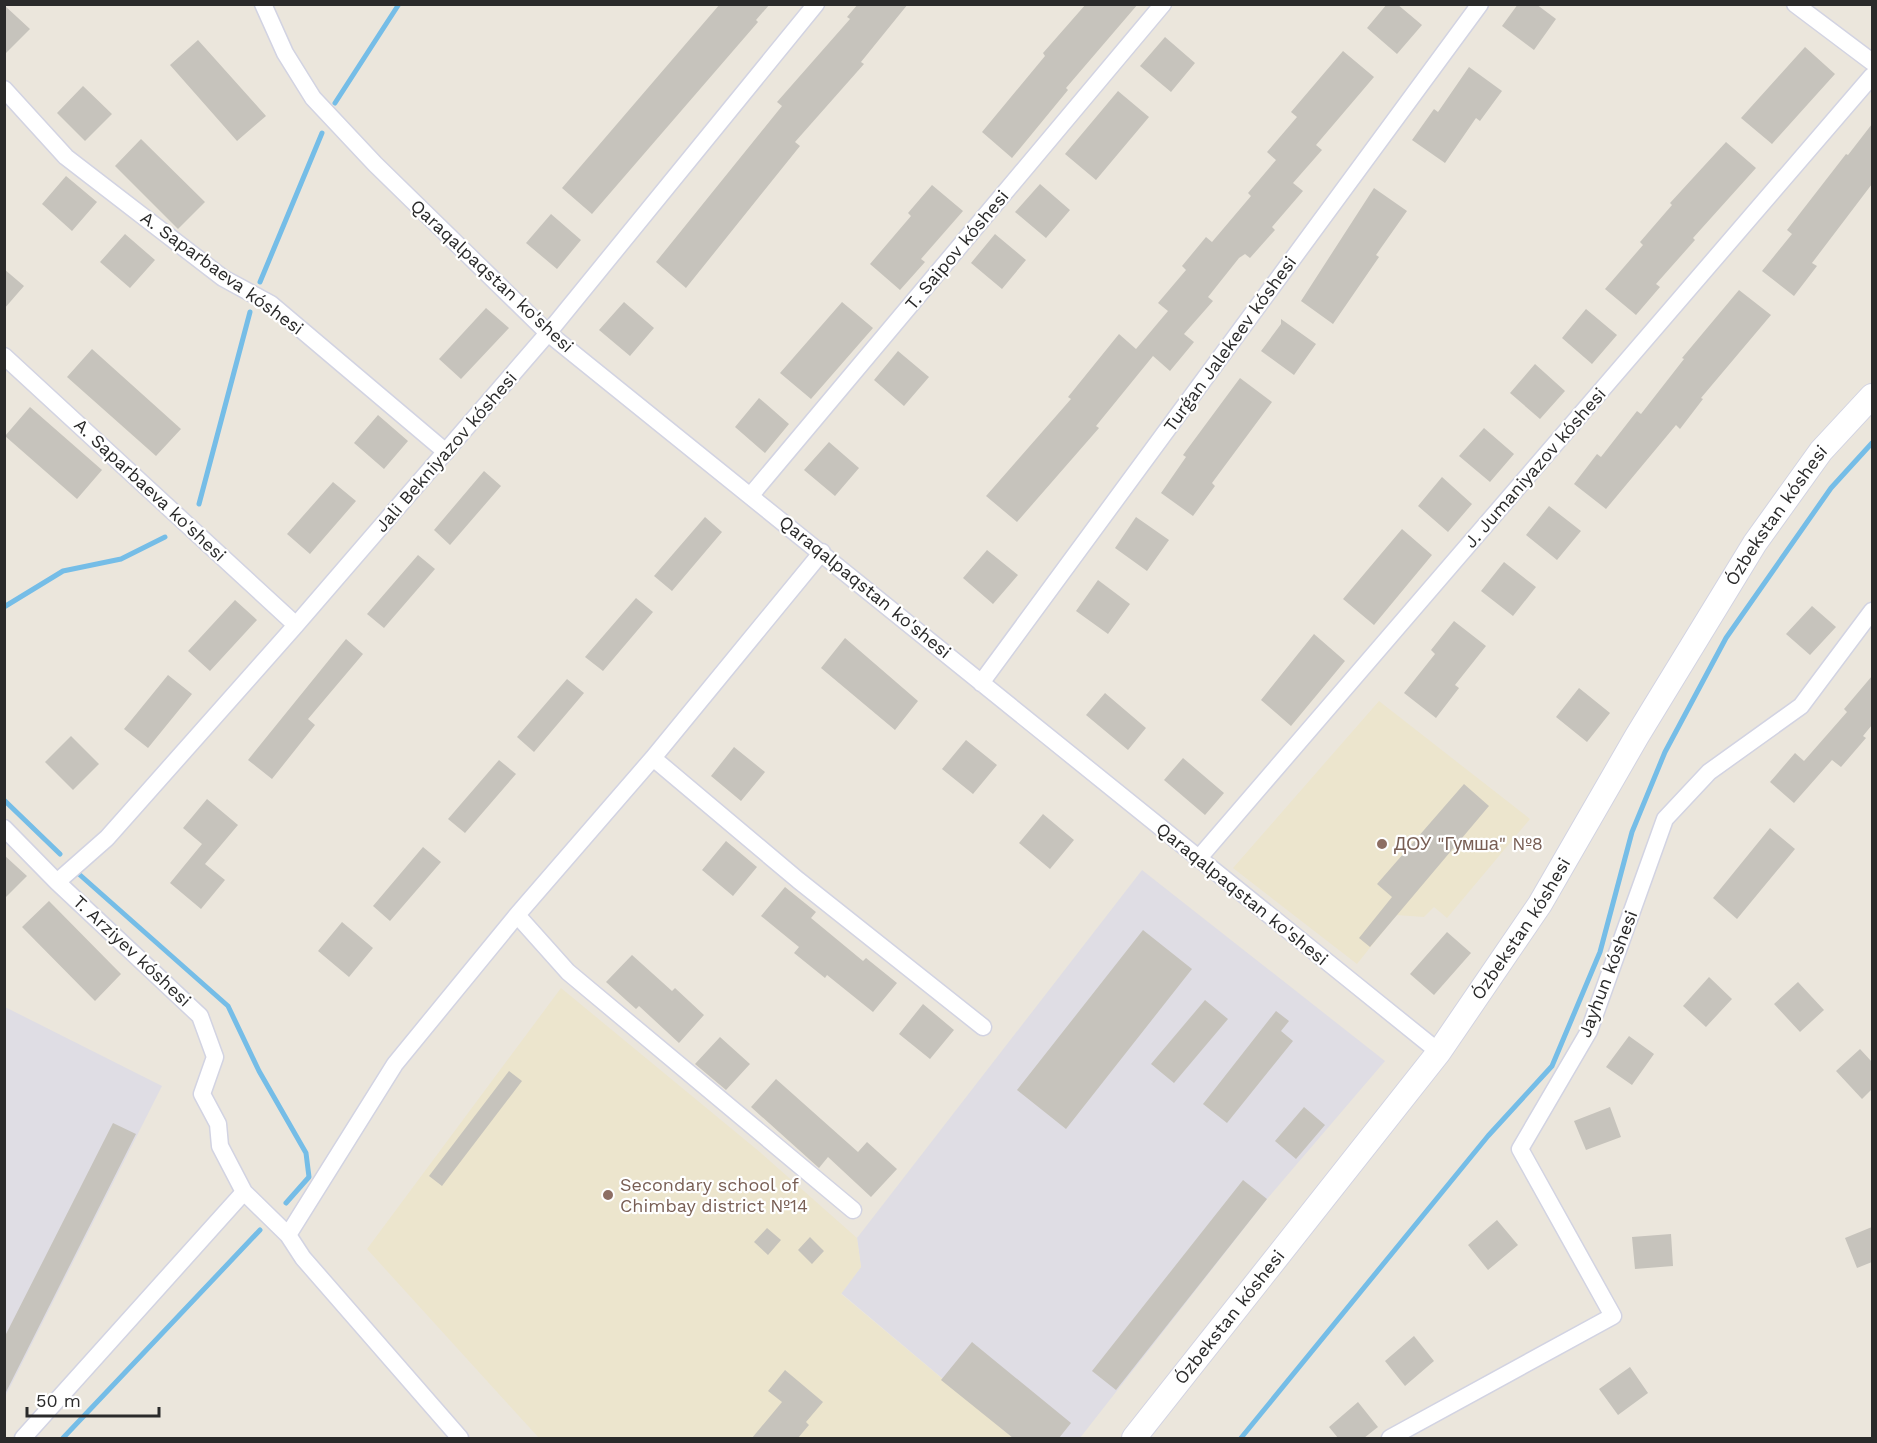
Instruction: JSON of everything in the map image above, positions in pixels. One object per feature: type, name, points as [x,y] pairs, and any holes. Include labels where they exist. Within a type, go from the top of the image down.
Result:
[{"type":"street","name":"Qaraqalpaqstan ko'shesi","points":[[263,4],[285,53],[313,98],[375,164],[548,333],[1439,1052]]},
{"type":"street","name":"Jali Bekniyazov kóshesi","points":[[57,882],[107,838],[446,452],[548,333],[816,4]]},
{"type":"street","name":"T. Saipov kóshesi","points":[[751,495],[1163,4]]},
{"type":"street","name":"Turǵan Jalekeev kóshesi","points":[[981,683],[1480,4]]},
{"type":"street","points":[[1795,4],[1872,62]]},
{"type":"street","name":"J. Jumaniyazov kóshesi","points":[[1198,859],[1872,76]]},
{"type":"street","name":"A. Saparbaeva kóshesi","points":[[4,89],[66,157],[223,278],[271,304],[446,452]]},
{"type":"street","name":"A. Saparbaeva ko'shesi","points":[[4,356],[296,625]]},
{"type":"street","name":"Ózbekstan kóshesi","points":[[1134,1438],[1439,1052],[1540,904],[1637,736],[1755,543],[1821,451],[1872,396]]},
{"type":"street","points":[[288,1235],[395,1064],[517,915],[653,758],[822,552]]},
{"type":"street","name":"Jayhun kóshesi","points":[[1390,1438],[1613,1316],[1520,1149],[1589,1031],[1665,819],[1709,772],[1801,705],[1872,611]]},
{"type":"street","points":[[653,758],[798,880],[983,1027]]},
{"type":"street","name":"T. Arziyev kóshesi","points":[[4,828],[57,882],[200,1016],[215,1057],[202,1094],[218,1124],[220,1146],[244,1192],[288,1235],[310,1267],[460,1438]]},
{"type":"street","points":[[517,915],[568,972],[853,1210]]},
{"type":"street","points":[[23,1438],[244,1192]]},
{"type":"shaded area","name":"ДОУ \"Гумша\" №8","points":[[1379,701],[1530,819],[1447,918],[1434,907],[1424,917],[1396,915],[1357,964],[1233,868]]},
{"type":"shaded area","points":[[1142,870],[1385,1061],[1267,1199],[1080,1438],[1013,1438],[841,1293],[861,1267],[857,1238]]},
{"type":"shaded area","name":"Secondary school of Chimbay district №14","points":[[561,988],[761,1153],[857,1238],[861,1267],[841,1294],[1013,1438],[539,1438],[367,1249]]},
{"type":"shaded area","points":[[5,1007],[162,1086],[5,1397]]},
{"type":"building","points":[[720,4],[770,4],[756,20],[758,22],[592,214],[562,188]]},
{"type":"building","points":[[858,4],[908,4],[861,62],[864,64],[795,142],[800,146],[686,288],[656,262],[782,106],[777,102],[850,19],[847,17]]},
{"type":"building","points":[[1086,4],[1138,4],[1066,88],[1068,90],[1012,158],[982,132],[1045,56],[1043,53]]},
{"type":"building","points":[[1387,4],[1397,4],[1422,25],[1397,54],[1367,28]]},
{"type":"building","points":[[1518,4],[1536,4],[1556,19],[1534,50],[1502,26]]},
{"type":"building","points":[[4,5],[30,29],[4,55]]},
{"type":"building","points":[[1165,37],[1195,63],[1171,92],[1140,66]]},
{"type":"building","points":[[198,40],[266,116],[237,141],[170,65]]},
{"type":"building","points":[[1805,47],[1835,74],[1772,144],[1741,118]]},
{"type":"building","points":[[1343,51],[1374,77],[1316,145],[1322,150],[1293,183],[1303,191],[1272,227],[1275,230],[1250,258],[1245,254],[1239,258],[1208,297],[1213,301],[1184,334],[1194,342],[1170,371],[1153,356],[1096,426],[1099,428],[1017,522],[986,496],[1071,399],[1068,397],[1119,334],[1136,349],[1168,311],[1158,303],[1186,270],[1182,266],[1206,237],[1212,242],[1251,196],[1248,193],[1276,160],[1267,152],[1297,117],[1291,112]]},
{"type":"building","points":[[1469,67],[1502,91],[1480,121],[1476,118],[1445,163],[1412,140],[1434,109],[1438,112]]},
{"type":"building","points":[[83,86],[112,114],[85,141],[57,113]]},
{"type":"building","points":[[1118,91],[1149,117],[1096,180],[1065,154]]},
{"type":"building","points":[[1872,124],[1872,184],[1812,263],[1817,266],[1794,296],[1762,271],[1792,234],[1787,230]]},
{"type":"building","points":[[141,139],[205,202],[178,229],[115,166]]},
{"type":"building","points":[[1726,142],[1756,168],[1693,238],[1695,240],[1656,284],[1660,287],[1636,315],[1605,289],[1643,245],[1640,242],[1672,205],[1670,203]]},
{"type":"building","points":[[66,176],[97,202],[72,231],[42,204]]},
{"type":"building","points":[[1040,184],[1070,210],[1046,238],[1015,212]]},
{"type":"building","points":[[932,185],[963,211],[921,259],[925,262],[900,290],[870,264],[911,216],[908,213]]},
{"type":"building","points":[[1374,188],[1407,211],[1376,255],[1379,257],[1333,324],[1301,301]]},
{"type":"building","points":[[551,214],[581,240],[557,269],[526,243]]},
{"type":"building","points":[[125,234],[155,260],[130,288],[100,262]]},
{"type":"building","points":[[995,234],[1026,260],[1002,289],[971,263]]},
{"type":"building","points":[[4,269],[24,286],[4,309]]},
{"type":"building","points":[[1739,290],[1771,315],[1701,398],[1703,399],[1680,429],[1676,425],[1606,509],[1574,484],[1597,454],[1601,457],[1637,411],[1641,414],[1684,359],[1682,358]]},
{"type":"building","points":[[624,302],[654,328],[630,356],[599,330]]},
{"type":"building","points":[[842,302],[873,328],[811,399],[780,373]]},
{"type":"building","points":[[486,308],[509,328],[461,379],[439,359]]},
{"type":"building","points":[[1586,309],[1617,335],[1592,364],[1562,338]]},
{"type":"building","points":[[1281,319],[1316,344],[1294,375],[1261,351],[1281,324]]},
{"type":"building","points":[[92,349],[181,429],[156,456],[67,377]]},
{"type":"building","points":[[898,351],[929,377],[904,406],[874,380]]},
{"type":"building","points":[[1535,364],[1565,391],[1540,419],[1510,393]]},
{"type":"building","points":[[1240,378],[1272,402],[1212,483],[1215,486],[1193,516],[1161,493],[1186,457],[1183,455]]},
{"type":"building","points":[[759,398],[789,424],[765,453],[735,427]]},
{"type":"building","points":[[30,407],[102,470],[77,499],[5,436]]},
{"type":"building","points":[[378,415],[408,441],[384,469],[354,443]]},
{"type":"building","points":[[1484,428],[1514,454],[1490,482],[1459,456]]},
{"type":"building","points":[[829,442],[859,468],[835,496],[804,470]]},
{"type":"building","points":[[484,471],[501,486],[450,545],[434,530]]},
{"type":"building","points":[[1442,477],[1472,504],[1448,532],[1418,506]]},
{"type":"building","points":[[333,482],[356,501],[310,554],[287,534]]},
{"type":"building","points":[[1549,506],[1581,531],[1557,560],[1526,535]]},
{"type":"building","points":[[705,517],[722,532],[672,591],[654,576]]},
{"type":"building","points":[[1136,517],[1169,540],[1147,571],[1115,548]]},
{"type":"building","points":[[1402,529],[1432,555],[1374,625],[1343,599]]},
{"type":"building","points":[[987,550],[1018,575],[993,604],[963,578]]},
{"type":"building","points":[[418,555],[435,569],[384,628],[367,614]]},
{"type":"building","points":[[1504,562],[1536,587],[1513,616],[1481,591]]},
{"type":"building","points":[[1098,580],[1130,604],[1108,634],[1076,611]]},
{"type":"building","points":[[636,598],[653,612],[603,671],[585,657]]},
{"type":"building","points":[[235,600],[257,620],[210,671],[188,651]]},
{"type":"building","points":[[1812,606],[1836,627],[1810,655],[1786,634]]},
{"type":"building","points":[[1454,621],[1486,646],[1455,685],[1459,688],[1436,718],[1404,693],[1435,654],[1431,650]]},
{"type":"building","points":[[1314,634],[1345,661],[1291,726],[1261,700]]},
{"type":"building","points":[[845,638],[918,701],[895,730],[821,668]]},
{"type":"building","points":[[346,639],[363,654],[308,719],[315,725],[272,779],[248,760]]},
{"type":"building","points":[[168,675],[192,694],[148,748],[124,729]]},
{"type":"building","points":[[1872,676],[1872,725],[1863,736],[1866,738],[1841,767],[1832,760],[1794,803],[1770,782],[1795,753],[1804,761],[1847,712],[1844,709]]},
{"type":"building","points":[[567,679],[584,693],[534,752],[517,737]]},
{"type":"building","points":[[1579,688],[1610,713],[1587,742],[1556,717]]},
{"type":"building","points":[[1105,693],[1146,728],[1128,750],[1086,715]]},
{"type":"building","points":[[71,736],[99,764],[73,790],[45,762]]},
{"type":"building","points":[[966,740],[997,765],[973,794],[942,769]]},
{"type":"building","points":[[734,747],[765,772],[741,801],[711,776]]},
{"type":"building","points":[[1183,758],[1224,793],[1205,815],[1164,780]]},
{"type":"building","points":[[499,760],[516,774],[465,833],[448,819]]},
{"type":"building","points":[[1464,784],[1489,806],[1370,947],[1359,938],[1392,897],[1377,884]]},
{"type":"building","points":[[207,799],[238,825],[205,864],[225,880],[201,909],[170,883],[202,844],[183,828]]},
{"type":"building","points":[[1043,814],[1074,840],[1050,869],[1019,843]]},
{"type":"building","points":[[1770,828],[1795,849],[1737,919],[1713,898]]},
{"type":"building","points":[[726,841],[757,867],[733,896],[702,870]]},
{"type":"building","points":[[423,847],[441,862],[390,921],[373,906]]},
{"type":"building","points":[[4,855],[27,876],[4,899]]},
{"type":"building","points":[[785,887],[816,912],[811,918],[863,961],[866,958],[897,983],[873,1012],[827,975],[825,978],[794,953],[799,947],[761,916]]},
{"type":"building","points":[[49,901],[121,974],[95,1001],[22,927]]},
{"type":"building","points":[[342,922],[373,948],[349,977],[318,951]]},
{"type":"building","points":[[1143,930],[1192,969],[1066,1129],[1017,1090]]},
{"type":"building","points":[[1447,932],[1471,953],[1434,995],[1410,974]]},
{"type":"building","points":[[632,955],[672,991],[675,988],[704,1015],[679,1043],[639,1006],[636,1009],[606,982]]},
{"type":"building","points":[[1709,977],[1732,999],[1706,1027],[1683,1006]]},
{"type":"building","points":[[1798,982],[1824,1010],[1800,1032],[1774,1004]]},
{"type":"building","points":[[1205,1000],[1228,1019],[1174,1083],[1151,1064]]},
{"type":"building","points":[[923,1004],[954,1030],[930,1059],[899,1034]]},
{"type":"building","points":[[1276,1011],[1289,1021],[1281,1031],[1293,1041],[1227,1123],[1203,1104]]},
{"type":"building","points":[[1629,1036],[1654,1054],[1632,1085],[1606,1067]]},
{"type":"building","points":[[720,1037],[750,1064],[726,1090],[695,1064]]},
{"type":"building","points":[[1860,1049],[1872,1062],[1872,1089],[1862,1099],[1836,1071]]},
{"type":"building","points":[[509,1071],[522,1081],[442,1186],[429,1176]]},
{"type":"building","points":[[776,1079],[858,1152],[867,1142],[897,1169],[871,1197],[828,1157],[819,1168],[751,1107]]},
{"type":"building","points":[[1304,1107],[1325,1125],[1296,1159],[1275,1141]]},
{"type":"building","points":[[1610,1107],[1621,1137],[1586,1150],[1574,1121]]},
{"type":"building","points":[[113,1123],[136,1134],[4,1396],[4,1338]]},
{"type":"building","points":[[1243,1180],[1267,1199],[1116,1390],[1092,1371]]},
{"type":"building","points":[[1497,1220],[1518,1245],[1488,1270],[1468,1245]]},
{"type":"building","points":[[1872,1227],[1872,1262],[1857,1268],[1845,1238]]},
{"type":"building","points":[[767,1228],[781,1240],[768,1255],[754,1242]]},
{"type":"building","points":[[1671,1234],[1673,1266],[1635,1269],[1632,1237]]},
{"type":"building","points":[[810,1237],[824,1251],[812,1264],[798,1250]]},
{"type":"building","points":[[1414,1336],[1434,1361],[1405,1386],[1385,1361]]},
{"type":"building","points":[[972,1342],[1071,1423],[1059,1438],[1013,1438],[941,1380]]},
{"type":"building","points":[[1630,1367],[1648,1393],[1618,1415],[1599,1389]]},
{"type":"building","points":[[785,1370],[823,1402],[806,1422],[809,1425],[798,1438],[752,1438],[782,1402],[768,1391]]},
{"type":"building","points":[[1358,1402],[1378,1427],[1364,1438],[1338,1438],[1329,1427]]},
{"type":"waterway","points":[[335,103],[399,4]]},
{"type":"waterway","points":[[260,282],[322,133]]},
{"type":"waterway","points":[[199,504],[250,312]]},
{"type":"waterway","points":[[1241,1438],[1488,1136],[1552,1066],[1600,952],[1632,832],[1665,752],[1726,638],[1831,488],[1872,443]]},
{"type":"waterway","points":[[4,607],[63,571],[121,559],[165,537]]},
{"type":"waterway","points":[[4,800],[60,854]]},
{"type":"waterway","points":[[80,875],[228,1006],[259,1071],[306,1153],[309,1177],[286,1203]]},
{"type":"waterway","points":[[63,1438],[260,1230]]},
{"type":"place","name":"ДОУ \"Гумша\" №8","points":[[1382,844]]},
{"type":"place","name":"Secondary school of Chimbay district №14","points":[[608,1195]]}]
